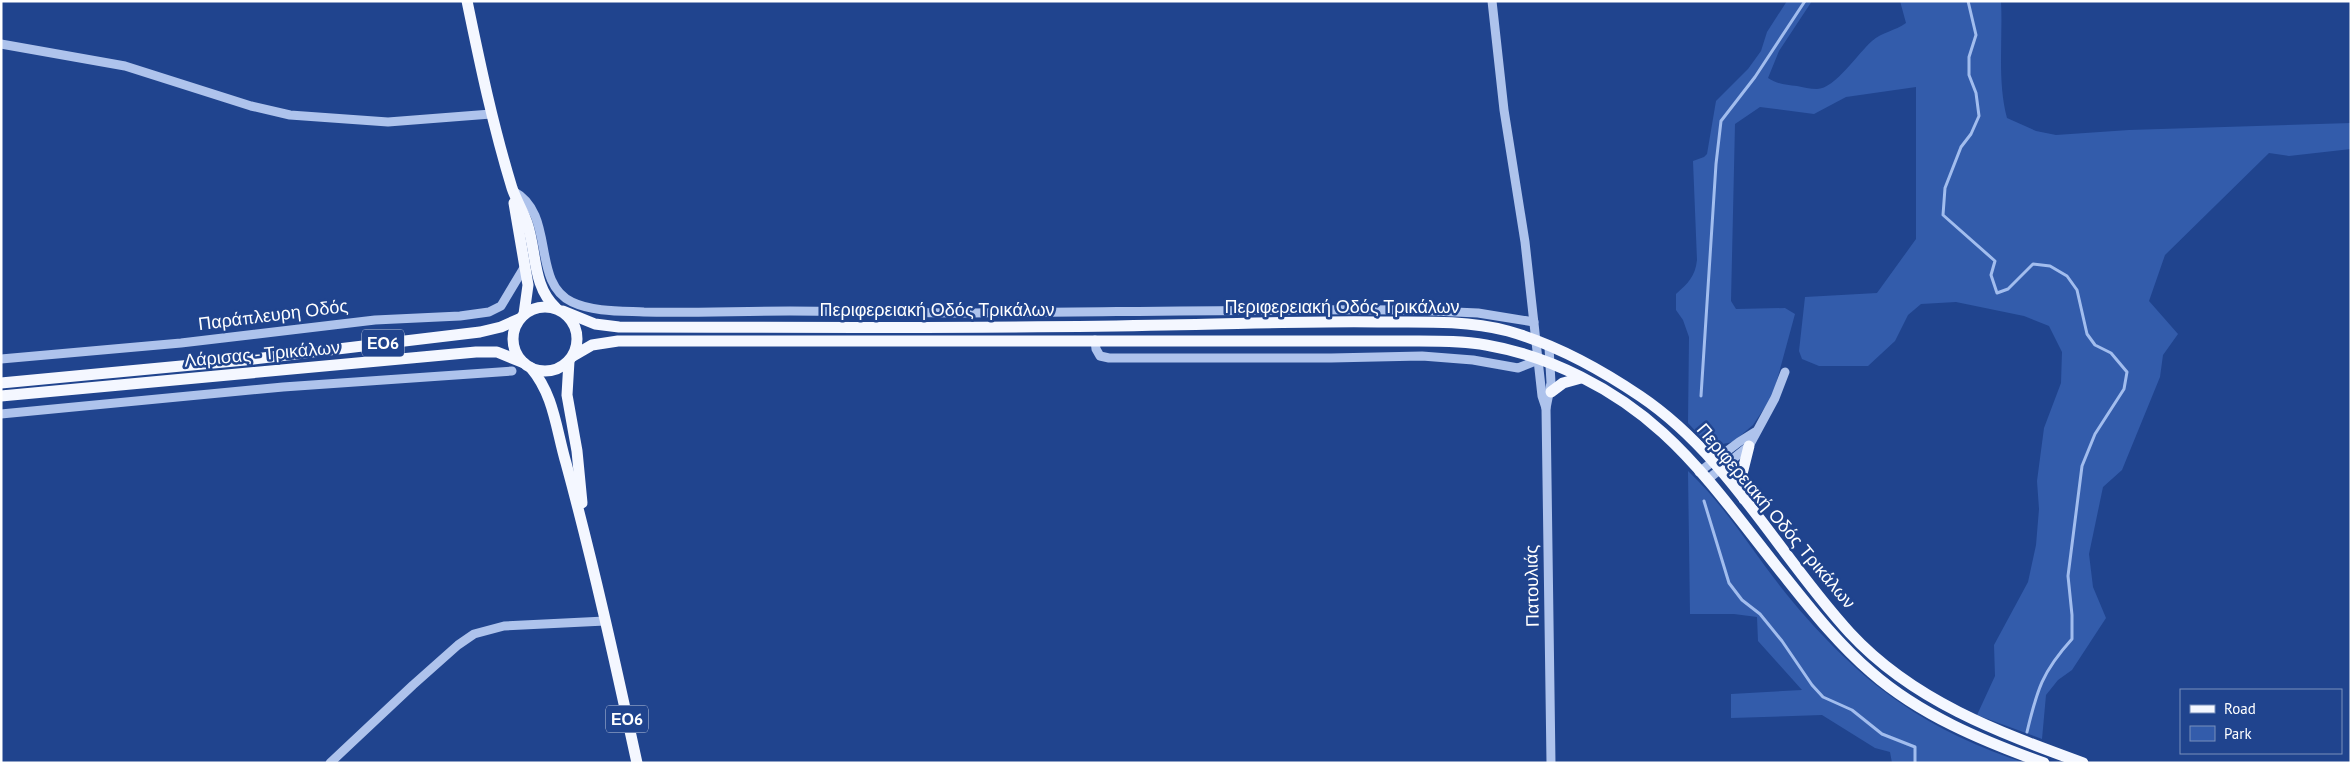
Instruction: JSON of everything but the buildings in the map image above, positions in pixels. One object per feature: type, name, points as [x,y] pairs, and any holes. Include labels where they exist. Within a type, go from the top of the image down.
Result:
[{"type":"main road","points":[[468,1],[491,114],[513,191],[528,294],[521,317]]},
{"type":"main road","points":[[513,191],[527,224],[540,285],[549,301],[560,310]]},
{"type":"main road","name":"ΕΟ6","points":[[586,534],[577,451],[566,395],[571,359],[577,342],[576,327],[560,310],[539,307],[521,317],[515,328],[514,347],[544,386],[549,396],[586,534],[637,763]]},
{"type":"main road","name":"Περιφερειακή Οδός Τρικάλων","points":[[560,310],[584,321],[612,327],[974,328],[1335,321],[1455,323],[1507,331],[1536,341],[1598,370],[1642,397],[1674,422],[1720,470],[1834,614],[1864,647],[1895,673],[1945,706],[1995,730],[2083,763]]},
{"type":"main road","name":"Λάρισας - Τρικάλων","points":[[1,383],[245,360],[480,332],[509,325],[521,317]]},
{"type":"main road","name":"Περιφερειακή Οδός Τρικάλων","points":[[571,359],[592,346],[618,341],[1095,340],[1462,342],[1487,345],[1538,360],[1581,378],[1613,396],[1651,423],[1703,476],[1825,626],[1871,673],[1900,694],[1941,719],[1990,742],[2044,763]]},
{"type":"main road","name":"Λάρισας - Τρικάλων","points":[[1,396],[485,352],[507,355],[527,365]]},
{"type":"main road","name":"ΕΟ6","points":[[527,365],[551,371],[561,367],[571,359]]},
{"type":"main road","points":[[1551,392],[1563,383],[1581,378]]},
{"type":"main road","points":[[1745,501],[1742,483],[1749,446]]},
{"type":"street","name":"Πατουλιάς","points":[[1492,1],[1504,110],[1525,242],[1542,396],[1546,408],[1551,763]]},
{"type":"street","points":[[1,44],[125,66],[252,106],[290,115],[388,122],[491,114]]},
{"type":"street","points":[[513,191],[529,203],[538,221],[553,285],[562,296],[573,302],[604,310],[703,313],[791,311],[974,313],[1439,311],[1478,313],[1534,322]]},
{"type":"street","name":"Παράπλευρη Οδός","points":[[1,359],[181,342],[375,320],[460,316],[489,312],[501,306],[525,266]]},
{"type":"street","points":[[791,311],[791,328]]},
{"type":"street","points":[[1062,312],[1062,327]]},
{"type":"street","points":[[902,313],[902,327]]},
{"type":"street","points":[[944,328],[945,313]]},
{"type":"street","points":[[974,313],[974,328]]},
{"type":"street","points":[[1095,340],[1096,349],[1100,356],[1109,358],[1422,356],[1473,360],[1518,368],[1538,360]]},
{"type":"street","name":"Πατουλιάς","points":[[1546,408],[1551,392],[1549,347]]},
{"type":"street","points":[[1,414],[283,388],[512,371]]},
{"type":"street","points":[[1703,476],[1720,470],[1749,446],[1775,398],[1785,372]]},
{"type":"street","points":[[1703,476],[1711,461],[1755,432]]},
{"type":"street","points":[[330,763],[420,679],[458,645],[474,634],[504,626],[605,621]]},
{"type":"green space","points":[[1787,1],[1812,1],[1779,51],[1768,78],[1782,84],[1817,89],[1831,83],[1846,70],[1872,41],[1906,23],[1900,1],[2001,1],[2001,75],[2007,118],[2036,131],[2056,135],[2129,130],[2351,123],[2351,149],[2289,156],[2269,153],[2165,255],[2149,301],[2178,334],[2163,355],[2160,377],[2122,470],[2103,487],[2089,554],[2093,587],[2106,618],[2072,670],[2058,680],[2046,695],[2042,739],[1977,715],[1995,676],[1994,645],[2028,582],[2036,545],[2039,509],[2037,481],[2044,428],[2061,383],[2062,352],[2049,326],[2024,316],[1956,302],[1921,304],[1908,315],[1895,341],[1868,366],[1819,366],[1802,359],[1799,351],[1805,297],[1877,293],[1916,239],[1916,87],[1846,97],[1814,114],[1760,107],[1735,124],[1731,301],[1736,309],[1785,308],[1795,314],[1773,395],[1753,425],[1733,442],[1710,445],[1688,423],[1689,337],[1683,320],[1676,310],[1676,294],[1695,271],[1697,260],[1693,161],[1707,154],[1716,101],[1748,69],[1761,51],[1767,32]]},
{"type":"green space","points":[[1688,471],[1714,498],[1780,586],[1806,617],[1835,649],[1867,677],[1928,721],[1975,744],[2025,763],[1892,763],[1890,752],[1875,748],[1822,715],[1731,718],[1731,694],[1802,690],[1758,641],[1757,617],[1734,614],[1690,614]]},
{"type":"waterway","points":[[1701,396],[1716,164],[1721,121],[1755,77],[1805,1]]},
{"type":"waterway","points":[[1968,1],[1976,35],[1969,57],[1969,75],[1976,93],[1979,116],[1971,134],[1961,147],[1945,188],[1943,215],[1995,261],[1991,275],[1997,293],[2008,289],[2033,264],[2050,266],[2067,276],[2077,290],[2087,334],[2095,345],[2111,353],[2127,372],[2124,389],[2095,434],[2082,466],[2068,576],[2072,615],[2072,639],[2047,672],[2042,682],[2027,732]]},
{"type":"waterway","points":[[1704,501],[1729,583],[1742,600],[1760,614],[1782,641],[1812,685],[1823,697],[1852,710],[1882,734],[1915,747],[1915,763]]}]
